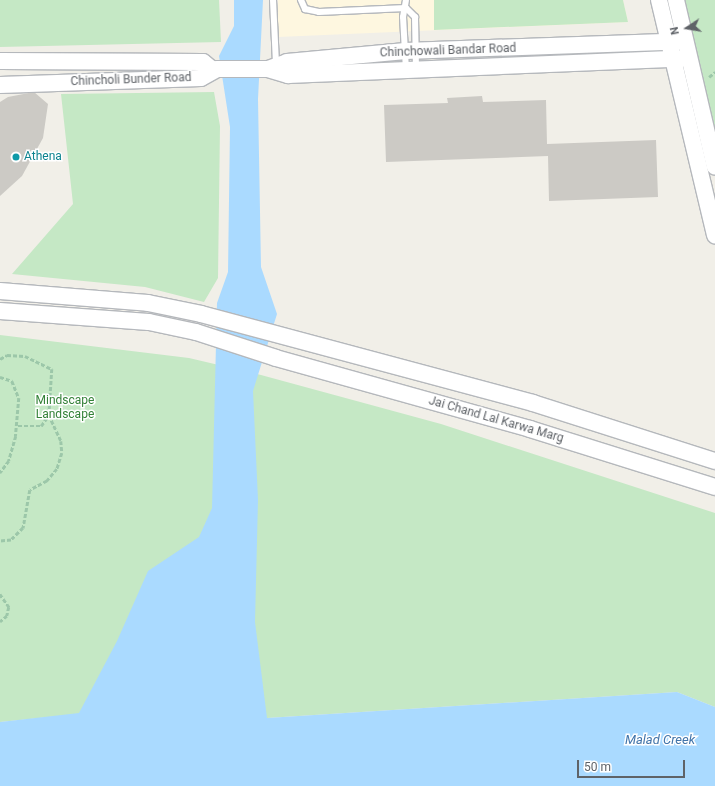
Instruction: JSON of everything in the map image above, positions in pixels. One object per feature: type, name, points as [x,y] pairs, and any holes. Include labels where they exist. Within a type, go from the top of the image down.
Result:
[{"type":"street","points":[[659,0],[715,235]]},
{"type":"street","points":[[676,0],[688,58],[715,167]]},
{"type":"street","name":"Chinchowali Bandar Road","points":[[215,70],[272,69],[287,62],[411,51],[668,42],[685,40]]},
{"type":"street","points":[[272,69],[288,75],[673,61],[688,58]]},
{"type":"street","name":"Chincholi Bunder Road","points":[[0,61],[203,62],[215,70],[201,78],[0,85]]},
{"type":"street","name":"Jai Chand Lal Karwa Marg","points":[[0,291],[148,303],[201,314],[284,338],[534,403],[715,461]]},
{"type":"street","name":"Jai Chand Lal Karwa Marg","points":[[0,311],[149,322],[196,332],[276,358],[530,429],[715,488]]},
{"type":"lane","points":[[272,69],[273,0]]},
{"type":"lane","points":[[301,0],[305,9],[319,12],[406,8]]},
{"type":"lane","points":[[406,0],[406,8],[403,17],[411,51],[411,71]]},
{"type":"lane","points":[[406,8],[414,17],[411,71]]},
{"type":"path","points":[[0,354],[33,358],[52,369],[49,415],[51,426],[61,442],[61,461],[47,481],[30,490],[23,528],[16,537],[0,541]]},
{"type":"path","points":[[0,358],[7,355]]},
{"type":"path","points":[[0,378],[12,381],[17,388],[18,426],[8,461],[0,473]]},
{"type":"path","points":[[18,426],[41,426],[49,415]]},
{"type":"path","points":[[0,594],[9,607],[7,616],[0,622]]},
{"type":"shaded area","points":[[278,0],[623,0],[628,22],[278,37]]},
{"type":"green space","points":[[0,0],[219,0],[221,42],[0,47]]},
{"type":"green space","points":[[434,0],[623,0],[628,22],[434,30]]},
{"type":"green space","points":[[682,0],[715,0],[715,147]]},
{"type":"green space","points":[[214,92],[220,126],[218,278],[204,302],[145,287],[12,274],[73,204],[61,94]]},
{"type":"green space","name":"Mindscape Landscape","points":[[0,335],[189,358],[261,375],[441,424],[715,513],[715,707],[677,692],[267,718],[79,714],[0,722]]},
{"type":"water","name":"Malad Creek","points":[[234,0],[263,0],[258,99],[261,267],[277,314],[253,391],[258,500],[255,622],[267,718],[677,692],[715,707],[715,786],[0,786],[0,722],[79,713],[117,641],[148,571],[199,537],[212,508],[217,303],[228,272],[230,127],[219,56],[234,26]]},
{"type":"building","name":"Athena","points":[[34,92],[48,104],[43,138],[22,176],[0,196],[0,102],[8,97]]},
{"type":"building","points":[[482,96],[483,102],[546,100],[547,144],[656,140],[658,197],[549,201],[548,156],[386,162],[384,105],[448,103],[447,98]]},
{"type":"place","name":"Athena","points":[[16,157]]}]
